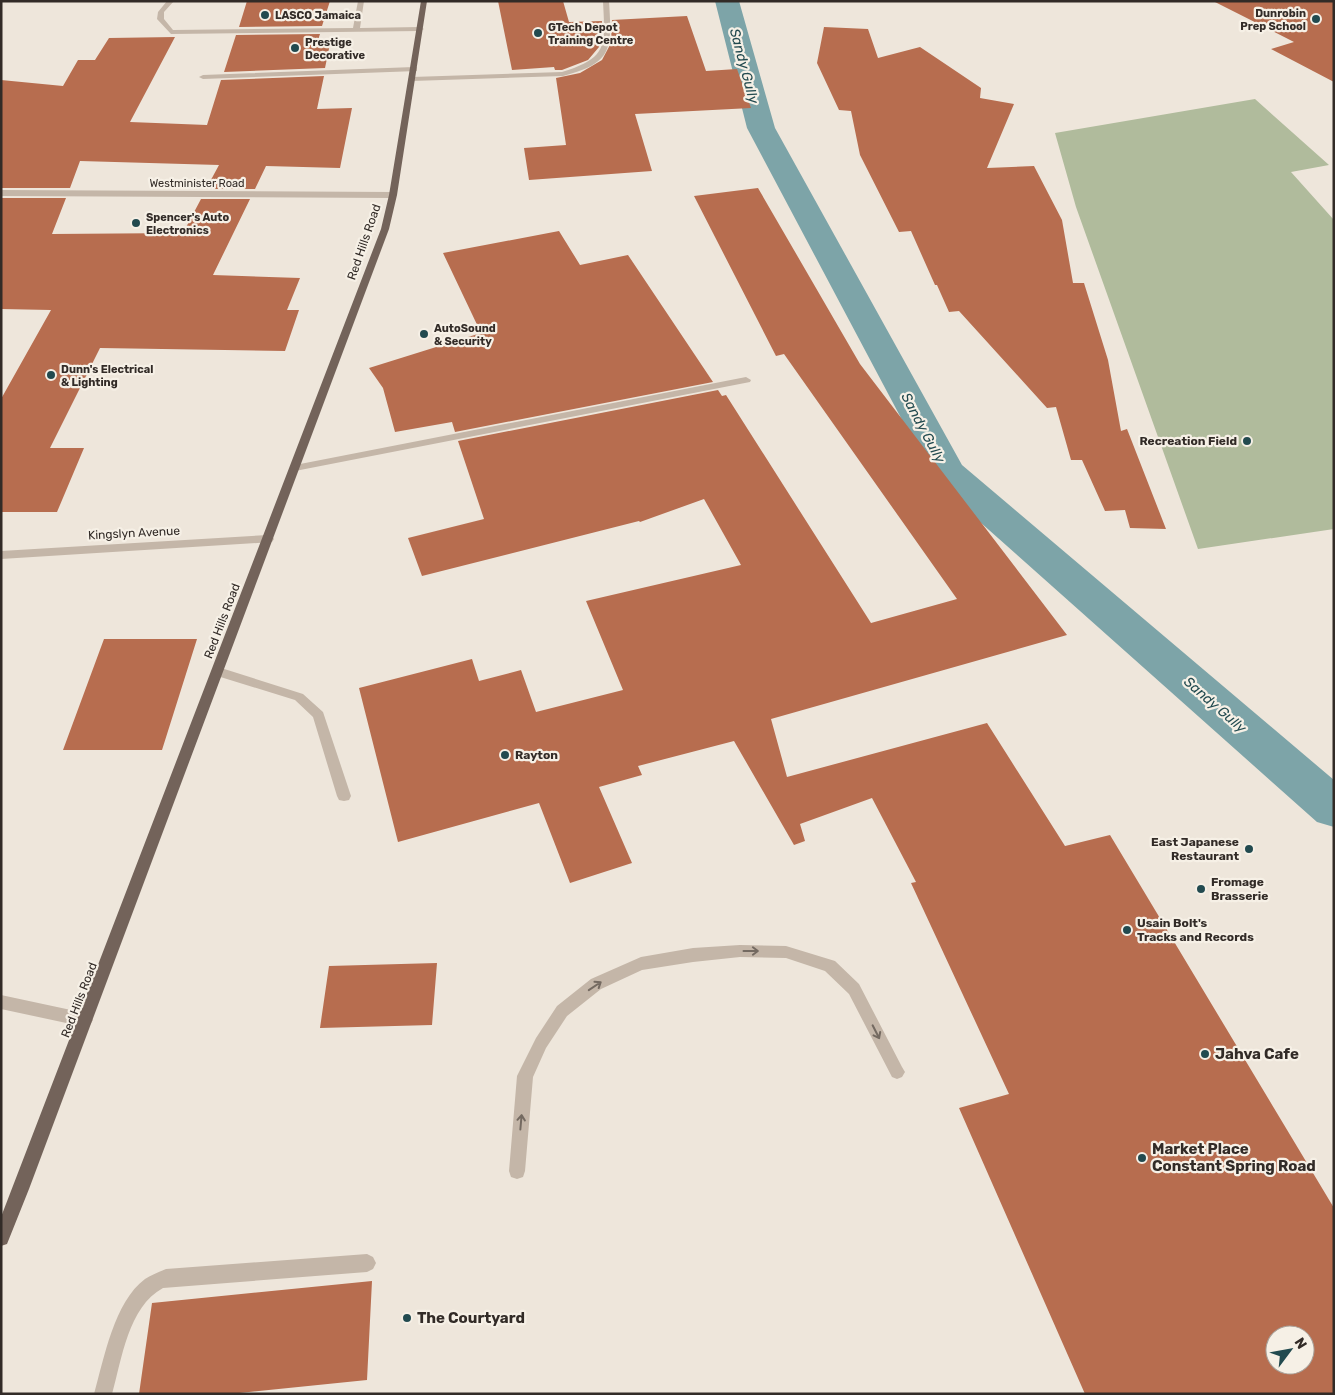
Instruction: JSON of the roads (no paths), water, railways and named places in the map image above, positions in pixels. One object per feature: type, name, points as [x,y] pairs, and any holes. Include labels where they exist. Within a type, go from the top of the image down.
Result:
[{"type":"main road","name":"Red Hills Road","points":[[1,1238],[86,1020],[385,229],[394,196],[424,1]]},
{"type":"street","points":[[170,1],[161,12],[160,19],[171,32],[194,34],[420,29]]},
{"type":"street","points":[[356,31],[361,1]]},
{"type":"street","points":[[202,77],[564,74],[585,67],[603,54],[608,38],[606,1]]},
{"type":"street","name":"Westminister Road","points":[[1,192],[394,196]]},
{"type":"street","points":[[294,468],[746,380]]},
{"type":"street","name":"Kingslyn Avenue","points":[[1,555],[268,539]]},
{"type":"street","points":[[218,672],[299,697],[319,715],[344,796]]},
{"type":"street","points":[[517,1170],[525,1076],[541,1043],[562,1011],[589,989],[641,964],[693,955],[740,951],[786,952],[830,966],[854,989],[897,1072]]},
{"type":"street","points":[[1,1002],[86,1020]]},
{"type":"street","points":[[103,1394],[126,1318],[149,1286],[166,1278],[367,1263]]},
{"type":"waterway","name":"Sandy Gully","points":[[727,1],[761,128],[948,473],[1334,808]]},
{"type":"place","name":"LASCO Jamaica","points":[[265,15]]},
{"type":"place","name":"Dunrobin Prep School","points":[[1316,19]]},
{"type":"place","name":"GTech Depot Training Centre","points":[[538,33]]},
{"type":"place","name":"Prestige Decorative","points":[[295,48]]},
{"type":"place","name":"Spencer's Auto Electronics","points":[[136,223]]},
{"type":"place","name":"AutoSound & Security","points":[[424,334]]},
{"type":"place","name":"Dunn's Electrical & Lighting","points":[[51,375]]},
{"type":"place","name":"Recreation Field","points":[[1247,441]]},
{"type":"place","name":"Rayton","points":[[505,755]]},
{"type":"place","name":"East Japanese Restaurant","points":[[1249,849]]},
{"type":"place","name":"Fromage Brasserie","points":[[1201,889]]},
{"type":"place","name":"Usain Bolt's Tracks and Records","points":[[1127,930]]},
{"type":"place","name":"Jahva Cafe","points":[[1205,1054]]},
{"type":"place","name":"Market Place Constant Spring Road","points":[[1142,1158]]},
{"type":"place","name":"The Courtyard","points":[[407,1318]]}]
